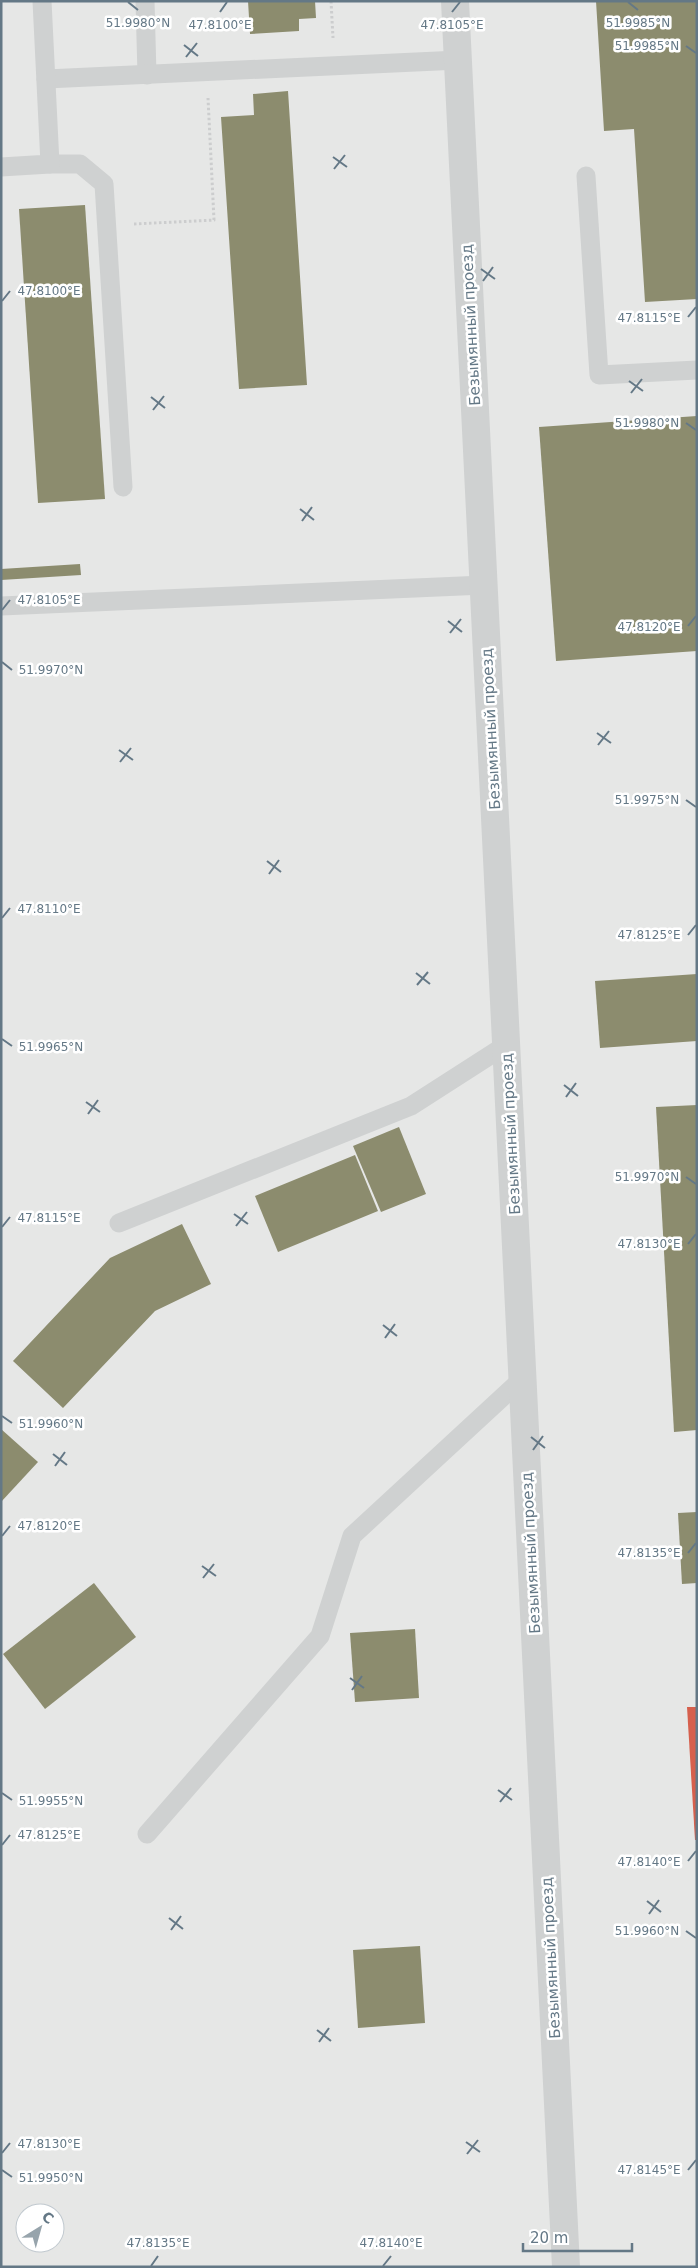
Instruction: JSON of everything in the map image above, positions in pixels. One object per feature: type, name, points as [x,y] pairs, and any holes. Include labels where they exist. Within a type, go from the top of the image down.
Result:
[{"type":"street","name":"Безымянный проезд","points":[[455,1],[566,2267]]},
{"type":"lane","points":[[42,1],[50,164]]},
{"type":"lane","points":[[145,1],[147,75]]},
{"type":"lane","points":[[46,79],[459,60]]},
{"type":"lane","points":[[1,167],[80,164],[104,184],[123,487]]},
{"type":"lane","points":[[586,176],[599,376],[697,370]]},
{"type":"lane","points":[[1,606],[484,585]]},
{"type":"lane","points":[[119,1223],[411,1106],[506,1045]]},
{"type":"lane","points":[[147,1834],[320,1636],[352,1536],[522,1380]]},
{"type":"path","points":[[331,1],[334,66]]},
{"type":"path","points":[[106,225],[214,220],[207,72]]},
{"type":"shaded area","points":[[1,1],[697,1],[697,2267],[1,2267]]},
{"type":"building: Торговля","points":[[687,1707],[697,1707],[697,1840],[695,1840]]},
{"type":"building: Промзона","points":[[248,1],[315,1],[316,18],[299,19],[299,31],[250,34]]},
{"type":"building: Промзона","points":[[596,1],[697,1],[697,299],[645,302],[634,129],[604,131]]},
{"type":"building: Промзона","points":[[288,91],[307,385],[239,389],[221,117],[254,115],[253,94]]},
{"type":"building: Промзона","points":[[85,205],[105,499],[38,503],[19,209]]},
{"type":"building: Промзона","points":[[697,416],[697,651],[556,661],[539,427]]},
{"type":"building: Промзона","points":[[80,564],[81,575],[1,580],[1,569]]},
{"type":"building: Промзона","points":[[697,974],[697,1041],[600,1048],[595,981]]},
{"type":"building: Промзона","points":[[697,1105],[697,1430],[674,1432],[656,1107]]},
{"type":"building: Промзона","points":[[399,1127],[426,1194],[381,1212],[353,1146]]},
{"type":"building: Промзона","points":[[355,1155],[378,1211],[278,1252],[255,1196]]},
{"type":"building: Промзона","points":[[182,1224],[211,1284],[155,1311],[63,1408],[13,1361],[110,1258]]},
{"type":"building: Промзона","points":[[1,1429],[38,1462],[1,1502]]},
{"type":"building: Промзона","points":[[697,1512],[697,1583],[682,1584],[678,1513]]},
{"type":"building: Промзона","points":[[94,1583],[136,1637],[45,1709],[3,1654]]},
{"type":"building: Промзона","points":[[415,1629],[419,1698],[355,1702],[350,1633]]},
{"type":"building: Промзона","points":[[420,1946],[425,2023],[358,2028],[353,1950]]}]
